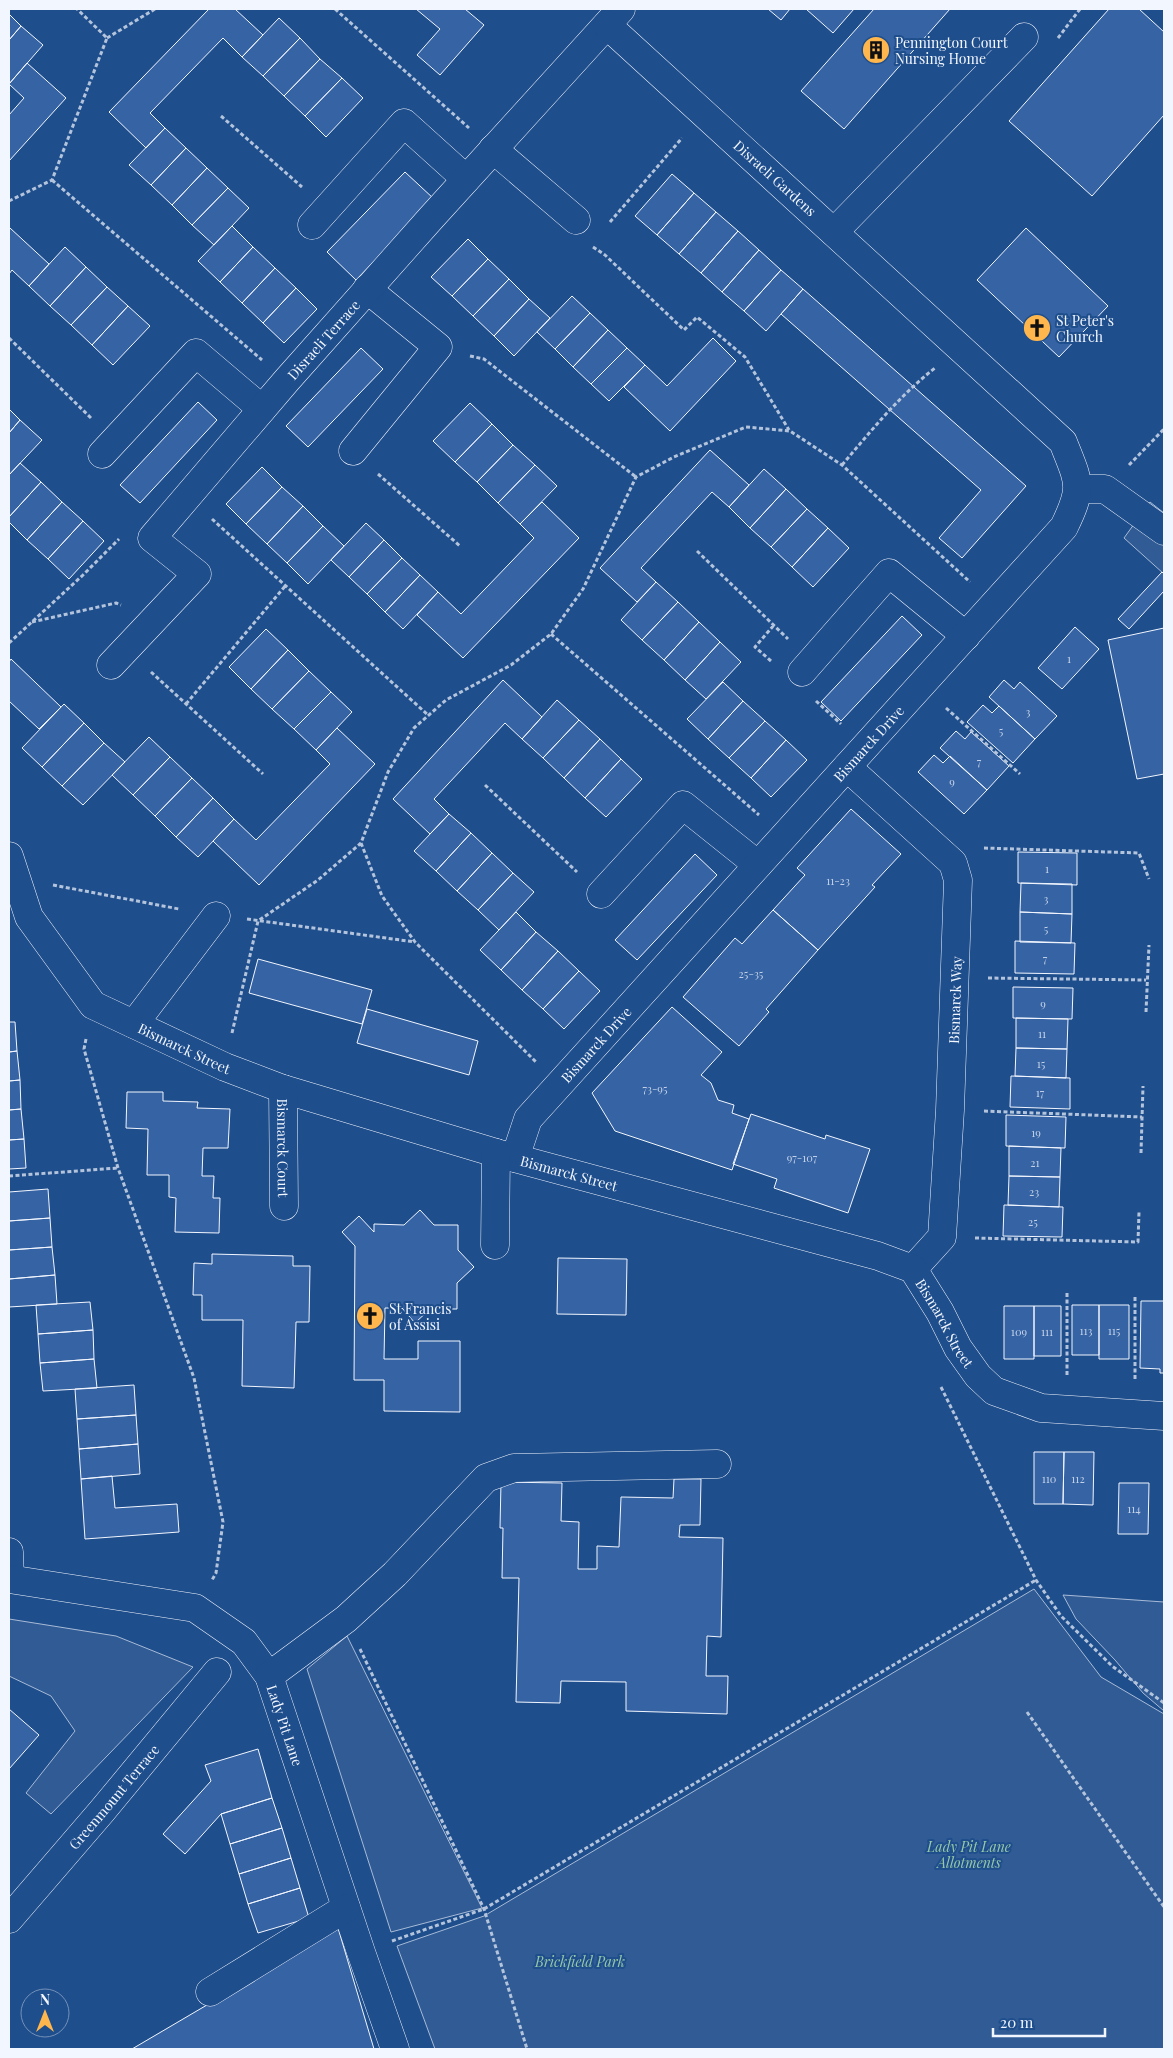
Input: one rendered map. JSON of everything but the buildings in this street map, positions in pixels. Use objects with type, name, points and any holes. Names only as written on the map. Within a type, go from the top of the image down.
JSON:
[{"type":"street","name":"Disraeli Terrace","points":[[152,538],[367,289],[614,17]]},
{"type":"street","name":"Disraeli Gardens","points":[[614,17],[704,113],[951,340]]},
{"type":"street","points":[[834,232],[1024,37]]},
{"type":"street","points":[[319,217],[404,123],[466,179]]},
{"type":"street","points":[[493,149],[576,220]]},
{"type":"street","points":[[353,451],[438,347],[367,289]]},
{"type":"street","points":[[951,340],[1063,442],[1076,475],[1078,489],[1105,489],[1164,531]]},
{"type":"street","points":[[108,447],[196,353],[262,409]]},
{"type":"street","name":"Bismarck Drive","points":[[495,1245],[506,1155],[528,1119],[1064,527],[1076,503],[1078,489]]},
{"type":"street","points":[[118,657],[197,574],[152,538]]},
{"type":"street","points":[[807,667],[889,573],[966,636]]},
{"type":"street","points":[[847,766],[953,863]]},
{"type":"street","points":[[601,894],[683,805],[758,865]]},
{"type":"street","name":"Bismarck Street","points":[[9,856],[29,917],[93,1005],[225,1067],[283,1089],[506,1155],[878,1256],[913,1270],[940,1312],[958,1348],[978,1376],[994,1392],[1041,1408],[1164,1416]]},
{"type":"street","name":"Bismarck Way","points":[[942,1237],[950,1110],[958,880],[953,863]]},
{"type":"street","points":[[134,1024],[216,916]]},
{"type":"street","name":"Bismarck Court","points":[[283,1089],[284,1206]]},
{"type":"street","points":[[913,1270],[942,1237]]},
{"type":"street","points":[[270,1676],[346,1619],[395,1574],[486,1478],[514,1468],[717,1464]]},
{"type":"street","points":[[9,1552],[10,1579]]},
{"type":"street","name":"Lady Pit Lane","points":[[10,1579],[195,1608],[244,1642],[270,1676],[346,1908],[395,2049]]},
{"type":"street","name":"Greenmount Terrace","points":[[9,1919],[102,1811],[217,1672]]},
{"type":"street","points":[[210,1992],[346,1908]]},
{"type":"path","points":[[77,9],[107,38]]},
{"type":"path","points":[[9,201],[52,180],[107,38],[155,9]]},
{"type":"path","points":[[335,9],[493,149]]},
{"type":"path","points":[[609,223],[704,113]]},
{"type":"path","points":[[221,116],[319,217]]},
{"type":"path","points":[[52,180],[287,380]]},
{"type":"path","points":[[576,220],[590,245],[605,255],[684,330],[697,317],[745,357],[790,431],[842,465],[994,604]]},
{"type":"path","points":[[9,338],[108,447]]},
{"type":"path","points":[[842,465],[951,340]]},
{"type":"path","points":[[438,347],[484,359],[636,477]]},
{"type":"path","points":[[225,1067],[258,920],[318,880],[361,843],[388,772],[414,728],[446,700],[512,665],[551,634],[583,589],[636,477],[674,457],[746,427],[790,431]]},
{"type":"path","points":[[1105,489],[1164,429]]},
{"type":"path","points":[[353,451],[460,546]]},
{"type":"path","points":[[188,496],[428,715]]},
{"type":"path","points":[[9,643],[124,534],[152,538]]},
{"type":"path","points":[[697,551],[807,667]]},
{"type":"path","points":[[186,704],[286,586]]},
{"type":"path","points":[[32,622],[116,603],[153,621]]},
{"type":"path","points":[[551,634],[784,837]]},
{"type":"path","points":[[118,657],[186,704],[263,774]]},
{"type":"path","points":[[922,685],[1020,774]]},
{"type":"path","points":[[485,785],[601,894]]},
{"type":"path","points":[[361,843],[382,896],[415,942],[559,1085]]},
{"type":"path","points":[[953,863],[974,848],[1138,853],[1149,879]]},
{"type":"path","points":[[1146,1012],[1149,945]]},
{"type":"path","points":[[955,978],[1146,980]]},
{"type":"path","points":[[93,1005],[84,1049],[118,1168],[194,1378],[223,1522],[216,1572],[195,1608]]},
{"type":"path","points":[[1141,1152],[1143,1086]]},
{"type":"path","points":[[950,1110],[1142,1117]]},
{"type":"path","points":[[9,1176],[118,1168]]},
{"type":"path","points":[[942,1237],[1138,1242],[1139,1212]]},
{"type":"path","points":[[1067,1293],[1067,1410]]},
{"type":"path","points":[[1135,1297],[1135,1414]]},
{"type":"path","points":[[937,1378],[1036,1580],[1061,1616],[1112,1666],[1164,1703]]},
{"type":"path","points":[[361,1952],[484,1909],[1036,1580]]},
{"type":"path","points":[[346,1619],[484,1909],[526,2049]]},
{"type":"path","points":[[1027,1712],[1164,1907]]},
{"type":"shaded area","points":[[1150,502],[1164,513],[1164,574],[1124,538]]},
{"type":"shaded area","name":"Lady Pit Lane Allotments","points":[[1034,1589],[1101,1677],[1164,1714],[1164,2049],[435,2049],[397,1946],[484,1916]]},
{"type":"shaded area","points":[[1063,1595],[1164,1602],[1164,1711],[1143,1693],[1076,1619]]},
{"type":"shaded area","points":[[9,1619],[116,1636],[193,1667],[51,1814],[26,1793],[75,1731],[51,1696],[9,1676]]},
{"type":"shaded area","points":[[347,1636],[482,1908],[391,1932],[307,1669]]},
{"type":"place","name":"Pennington Court Nursing Home","points":[[876,50]]},
{"type":"place","name":"St Peter's Church","points":[[1037,328]]},
{"type":"place","name":"St Francis of Assisi","points":[[370,1316]]},
{"type":"park label","name":"Brickfield Park","points":[[580,1961]]}]
